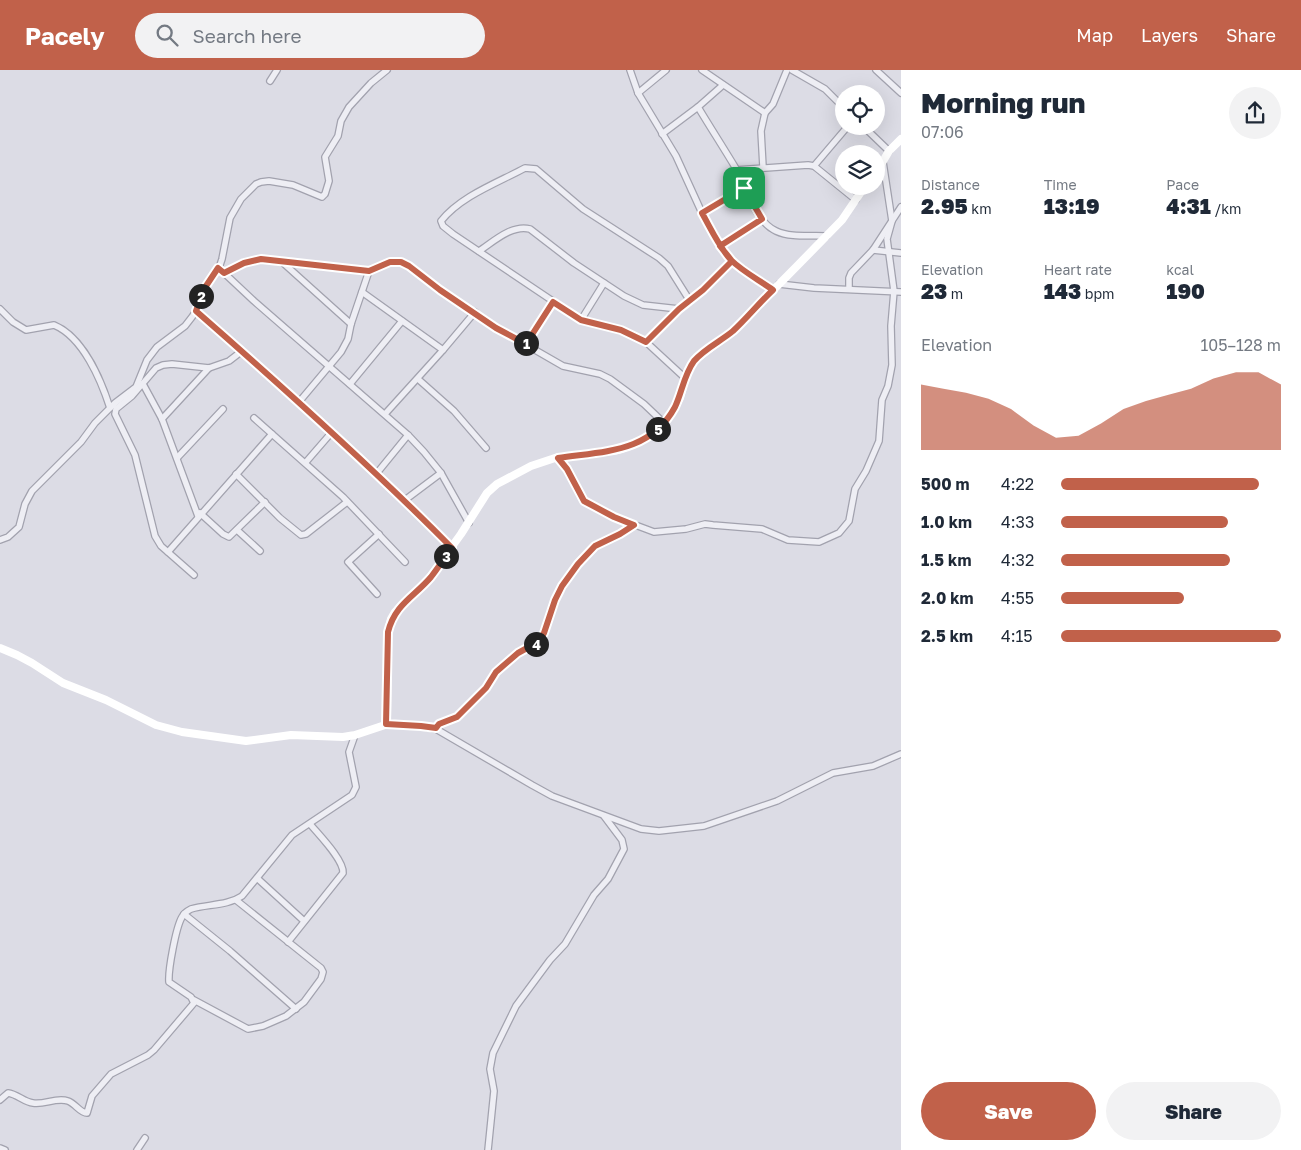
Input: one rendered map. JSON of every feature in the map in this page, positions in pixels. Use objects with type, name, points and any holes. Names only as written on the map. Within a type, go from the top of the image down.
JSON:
[{"type":"street","points":[[270,81],[277,70]]},
{"type":"street","points":[[0,540],[8,537],[19,528],[25,504],[32,491],[81,442],[110,408],[136,387],[147,360],[157,347],[185,326],[196,311],[204,289],[222,259],[230,218],[241,198],[256,184],[261,182],[280,182],[304,189],[319,196],[325,194],[329,181],[325,157],[338,136],[341,121],[356,98],[387,70]]},
{"type":"street","points":[[630,70],[638,93],[676,156],[702,213],[720,246],[732,261],[776,287],[898,292]]},
{"type":"street","points":[[638,93],[666,70]]},
{"type":"street","points":[[702,70],[765,112]]},
{"type":"street","points":[[763,167],[761,131],[765,112],[773,104],[787,70]]},
{"type":"street","points":[[792,70],[825,89],[835,99]]},
{"type":"street","points":[[876,70],[901,92]]},
{"type":"street","points":[[662,134],[723,85]]},
{"type":"street","points":[[698,107],[736,170],[762,219],[775,231],[790,235],[826,236]]},
{"type":"street","points":[[814,166],[840,135]]},
{"type":"street","points":[[872,135],[889,151]]},
{"type":"street","points":[[885,158],[901,138]]},
{"type":"street","points":[[736,170],[763,167],[814,166],[856,200]]},
{"type":"street","points":[[686,378],[646,342],[621,330],[581,320],[442,226],[440,221],[449,211],[473,196],[525,168],[536,169],[583,209],[659,258],[668,266],[690,301]]},
{"type":"street","points":[[558,458],[567,469],[584,501],[614,517],[654,532],[686,529],[706,524],[762,529],[788,540],[810,542],[819,542],[839,533],[849,521],[856,489],[879,440],[882,400],[888,386],[892,365],[891,326],[898,292],[887,238],[892,221],[885,175]]},
{"type":"street","points":[[702,213],[744,188]]},
{"type":"street","points":[[386,724],[388,632],[391,619],[410,596],[430,577],[452,548],[487,493],[497,484],[530,466],[558,458],[618,450],[630,446],[654,433],[664,423],[680,398],[688,370],[695,360],[733,331],[842,220],[859,195]]},
{"type":"street","points":[[850,289],[849,278],[851,273],[873,250],[901,207]]},
{"type":"street","points":[[720,246],[762,219]]},
{"type":"street","points":[[478,251],[510,231],[523,227],[530,229],[556,250],[604,283],[643,305],[679,309]]},
{"type":"street","points":[[873,250],[901,253]]},
{"type":"street","points":[[224,273],[244,263],[261,259],[369,271],[390,262],[401,262],[496,328],[563,366],[600,374],[610,379],[644,404],[664,423]]},
{"type":"street","points":[[282,260],[351,324]]},
{"type":"street","points":[[646,342],[732,261]]},
{"type":"street","points":[[218,268],[408,435],[441,474],[468,522]]},
{"type":"street","points":[[300,402],[330,367],[348,339],[351,324],[369,271]]},
{"type":"street","points":[[581,320],[604,283]]},
{"type":"street","points":[[362,292],[443,350]]},
{"type":"street","points":[[526,344],[553,302]]},
{"type":"street","points":[[0,309],[13,322],[26,330],[54,325],[72,335],[98,376],[110,408]]},
{"type":"street","points":[[196,311],[300,402],[377,473],[452,548]]},
{"type":"street","points":[[385,414],[418,379],[475,312]]},
{"type":"street","points":[[350,384],[402,321]]},
{"type":"street","points":[[194,575],[161,546],[155,536],[135,456],[115,414],[119,406],[132,396],[156,368],[163,364],[209,368],[229,361],[242,351]]},
{"type":"street","points":[[162,419],[209,368]]},
{"type":"street","points":[[418,379],[454,412],[486,448]]},
{"type":"street","points":[[143,384],[162,419],[199,515],[227,537],[238,530],[265,502]]},
{"type":"street","points":[[177,458],[223,409]]},
{"type":"street","points":[[254,418],[306,462],[405,562]]},
{"type":"street","points":[[306,462],[332,432]]},
{"type":"street","points":[[168,552],[272,434]]},
{"type":"street","points":[[377,473],[408,435]]},
{"type":"street","points":[[236,474],[301,535],[306,534],[347,502]]},
{"type":"street","points":[[405,500],[441,474]]},
{"type":"street","points":[[436,728],[439,724],[457,717],[486,688],[496,672],[518,653],[538,642],[544,633],[555,600],[562,586],[578,564],[595,546],[634,525]]},
{"type":"street","points":[[238,530],[260,551]]},
{"type":"street","points":[[377,594],[348,562],[379,534]]},
{"type":"street","points":[[0,648],[32,663],[63,684],[106,700],[156,724],[182,732],[246,741],[291,735],[342,737],[355,735],[386,724],[436,728],[552,796],[641,829],[659,831],[704,826],[777,800],[833,772],[873,766],[901,754]]},
{"type":"street","points":[[236,900],[321,968],[323,972],[314,990],[296,1009],[286,1016],[263,1026],[248,1029],[194,1000],[169,982],[179,926],[187,911],[197,907],[236,900],[242,896],[258,879],[287,840],[344,802],[356,790],[349,752],[355,735]]},
{"type":"street","points":[[488,1150],[494,1091],[490,1069],[493,1054],[516,1006],[550,960],[565,944],[594,896],[608,879],[624,849],[622,840],[604,816]]},
{"type":"street","points":[[288,942],[343,874],[343,869],[330,848],[310,824]]},
{"type":"street","points":[[258,879],[304,921]]},
{"type":"street","points":[[184,914],[230,951],[296,1009]]},
{"type":"street","points":[[0,1100],[8,1093],[32,1103],[66,1100],[85,1113],[87,1112],[92,1096],[111,1074],[154,1050],[190,1009],[194,1000]]},
{"type":"street","points":[[138,1150],[145,1138]]},
{"type":"street","points":[[0,1148],[6,1150]]},
{"type":"route","points":[[744,188],[702,213],[720,246],[732,261],[773,290],[733,331],[695,360],[688,370],[680,398],[671,414],[654,433],[630,446],[618,450],[558,458],[567,469],[579,495],[586,503],[634,525],[595,546],[578,564],[562,586],[555,600],[544,633],[538,642],[518,653],[496,672],[486,688],[457,717],[452,720],[446,720],[436,728],[407,724],[386,724],[388,632],[391,619],[395,612],[430,577],[452,548],[377,473],[300,402],[196,311],[204,289],[218,268],[224,273],[244,263],[261,259],[369,271],[390,262],[401,262],[496,328],[526,344],[553,302],[581,320],[621,330],[646,342],[732,261],[720,246],[762,219],[744,188]]}]
